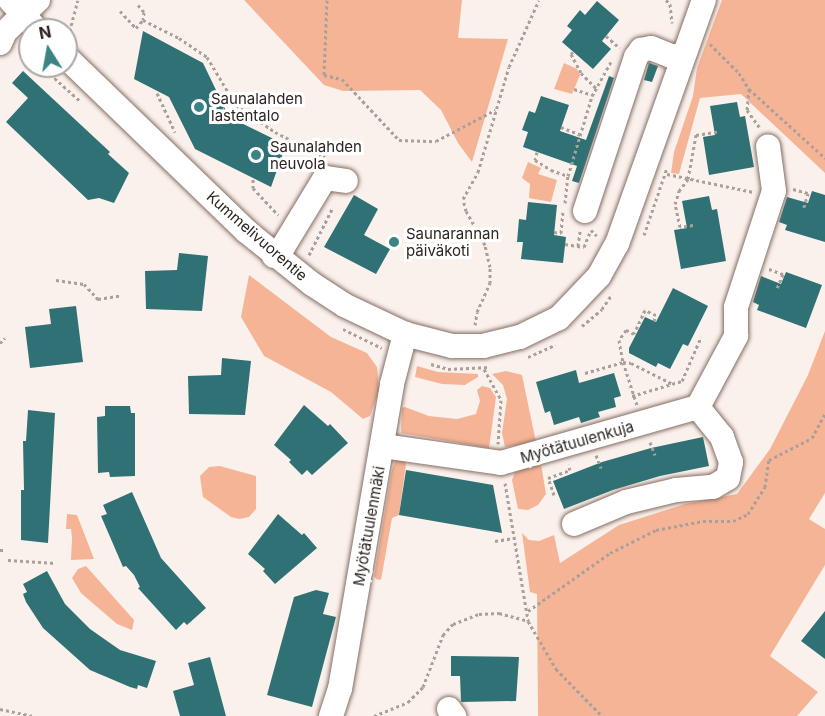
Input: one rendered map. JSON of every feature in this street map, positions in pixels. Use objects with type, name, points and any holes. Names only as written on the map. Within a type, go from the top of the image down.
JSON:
[{"type":"street","name":"Kummelivuorentie","points":[[78,62],[274,255],[344,306],[405,334],[452,346],[500,344],[542,328],[559,318],[599,276],[617,244],[704,0]]},
{"type":"street","points":[[577,213],[636,57],[641,50],[651,48],[671,56],[682,57]]},
{"type":"street","points":[[574,524],[626,502],[676,490],[712,487],[728,478],[731,462],[722,437],[698,407],[736,336],[736,307],[774,191],[768,146]]},
{"type":"street","points":[[274,255],[283,247],[325,178],[346,181]]},
{"type":"street","name":"Myötätuulenmäki","points":[[331,716],[340,689],[392,384],[405,334]]},
{"type":"street","name":"Myötätuulenkuja","points":[[382,446],[501,462],[698,407]]},
{"type":"path","points":[[72,18],[78,0]]},
{"type":"path","points":[[327,0],[324,75],[342,79],[399,141],[436,141],[495,110]]},
{"type":"path","points":[[474,331],[477,312],[490,282],[490,267],[485,244],[466,211],[463,199],[478,172],[509,67],[539,0]]},
{"type":"path","points":[[666,0],[670,4],[673,28]]},
{"type":"path","points":[[120,11],[136,28],[143,20],[144,12],[138,5]]},
{"type":"path","points":[[143,20],[179,38],[207,57],[236,105],[275,132],[304,144],[342,166],[348,174],[304,264]]},
{"type":"path","points":[[578,246],[577,213],[568,176],[592,96],[620,48],[606,36]]},
{"type":"path","points":[[705,40],[732,65],[749,89],[825,158]]},
{"type":"path","points":[[573,52],[571,54],[581,73],[596,88]]},
{"type":"path","points":[[574,89],[592,96]]},
{"type":"path","points":[[749,89],[747,110],[760,127],[765,145],[768,146]]},
{"type":"path","points":[[156,93],[178,139]]},
{"type":"path","points":[[561,128],[581,135]]},
{"type":"path","points":[[693,225],[680,227],[675,204],[679,191],[688,179],[696,135],[720,131]]},
{"type":"path","points":[[537,152],[535,160],[551,170],[568,176]]},
{"type":"path","points":[[667,174],[758,193],[774,191]]},
{"type":"path","points":[[253,179],[252,185],[256,192],[293,230]]},
{"type":"path","points":[[554,232],[561,233],[577,213]]},
{"type":"path","points":[[565,244],[584,247],[591,230],[599,238]]},
{"type":"path","points":[[56,280],[84,284],[98,299],[122,295]]},
{"type":"path","points":[[654,321],[656,315],[645,310],[634,334],[626,330],[619,340],[632,396],[655,455]]},
{"type":"path","points":[[632,396],[682,381],[701,337]]},
{"type":"path","points":[[0,343],[5,338]]},
{"type":"path","points":[[585,373],[623,362],[631,363],[673,384]]},
{"type":"path","points":[[484,369],[501,400],[496,434],[528,621],[556,669],[602,716]]},
{"type":"path","points":[[528,611],[610,553],[656,530],[703,521],[733,521],[748,514],[765,487],[769,460],[812,438],[825,414]]},
{"type":"path","points":[[495,541],[515,538]]},
{"type":"path","points":[[0,549],[5,550]]},
{"type":"path","points":[[8,560],[56,563]]},
{"type":"path","points":[[374,716],[408,702],[423,687],[443,635],[453,624],[479,614],[499,613],[528,621]]},
{"type":"path","points":[[0,709],[32,716]]},
{"type":"shaded area","points":[[244,0],[462,0],[458,38],[508,39],[472,162],[458,143],[441,110],[420,90],[343,91],[324,85]]},
{"type":"shaded area","points":[[722,0],[825,0],[825,173],[741,94],[700,98],[679,174],[671,173],[674,152],[693,96],[697,68]]},
{"type":"shaded area","points":[[564,63],[577,69],[580,75],[572,94],[554,89]]},
{"type":"shaded area","points":[[528,162],[541,168],[538,174],[557,180],[551,202],[529,198],[530,184],[522,178]]},
{"type":"shaded area","points":[[249,275],[331,337],[367,353],[377,367],[379,390],[370,416],[363,419],[331,392],[264,356],[241,317]]},
{"type":"shaded area","points":[[825,331],[825,493],[809,519],[825,529],[825,565],[770,656],[818,692],[797,716],[538,716],[537,594],[530,592],[522,533],[529,540],[539,541],[554,535],[560,563],[619,525],[685,504],[737,494],[770,449],[808,375]]},
{"type":"shaded area","points":[[417,366],[438,372],[478,374],[478,377],[465,385],[442,384],[415,377]]},
{"type":"shaded area","points":[[506,371],[522,375],[536,442],[505,447],[502,433],[507,399],[503,385],[492,374]]},
{"type":"shaded area","points":[[482,386],[490,388],[496,397],[489,448],[401,433],[402,408],[405,407],[429,416],[457,419],[476,414],[480,401],[477,390]]},
{"type":"shaded area","points":[[396,459],[405,460],[406,464],[399,515],[392,518],[381,580],[374,576],[392,470]]},
{"type":"shaded area","points":[[541,464],[546,494],[538,505],[528,510],[518,509],[512,480],[516,470]]},
{"type":"shaded area","points":[[220,466],[256,476],[256,509],[249,517],[239,519],[231,517],[203,497],[200,476],[209,467]]},
{"type":"shaded area","points":[[67,514],[77,515],[94,559],[71,560],[72,538],[71,529],[66,529]]},
{"type":"shaded area","points":[[86,566],[134,620],[132,630],[117,624],[81,593],[72,578],[78,569]]},
{"type":"building","points":[[597,1],[619,20],[602,41],[611,49],[593,69],[562,42],[572,30],[567,26],[580,10],[585,15]]},
{"type":"building","name":"Saunalahden lastentalo","points":[[143,31],[203,63],[229,117],[286,145],[271,187],[195,149],[169,97],[134,79]]},
{"type":"building","points":[[649,63],[658,66],[652,82],[644,80]]},
{"type":"building","points":[[18,76],[31,78],[110,152],[108,154],[129,173],[114,203],[99,198],[88,200],[6,122],[28,98],[12,83]]},
{"type":"building","points":[[609,76],[614,78],[579,183],[572,181],[577,166],[523,147],[528,132],[522,130],[529,111],[535,113],[541,96],[569,105],[560,131],[586,140]]},
{"type":"building","points":[[737,102],[740,117],[745,116],[754,167],[709,175],[703,137],[715,135],[710,106]]},
{"type":"building","points":[[812,191],[825,195],[825,242],[785,230],[787,225],[779,222],[787,197],[808,203]]},
{"type":"building","points":[[354,195],[378,209],[364,235],[390,249],[376,274],[324,247]]},
{"type":"building","points":[[709,196],[712,210],[717,209],[726,261],[681,269],[674,230],[687,228],[682,201]]},
{"type":"building","points":[[528,202],[557,205],[554,235],[566,237],[563,263],[521,259],[523,242],[517,242],[519,219],[526,220]]},
{"type":"building","points":[[179,253],[208,256],[202,311],[146,309],[145,271],[177,270]]},
{"type":"building","points":[[786,272],[822,285],[806,328],[757,310],[759,305],[753,302],[761,276],[781,284]]},
{"type":"building","points":[[673,288],[708,306],[688,346],[683,344],[670,369],[658,363],[656,367],[629,353],[629,348],[645,317],[656,322]]},
{"type":"building","points":[[76,306],[83,362],[30,368],[25,327],[51,324],[49,309]]},
{"type":"building","points":[[222,358],[251,361],[245,415],[189,414],[188,376],[221,375]]},
{"type":"building","points":[[576,370],[579,383],[614,373],[621,396],[614,398],[616,407],[598,412],[600,417],[581,423],[579,417],[554,425],[550,411],[545,413],[536,382]]},
{"type":"building","points":[[304,405],[328,426],[330,424],[348,443],[312,475],[307,470],[302,475],[289,462],[291,460],[274,445]]},
{"type":"building","points":[[105,406],[130,406],[131,413],[135,413],[135,476],[110,477],[109,472],[98,473],[97,417],[105,416]]},
{"type":"building","points":[[28,410],[55,413],[48,543],[21,540],[21,490],[24,490],[23,441],[26,441]]},
{"type":"building","points":[[703,437],[709,466],[660,476],[613,490],[564,509],[553,481],[602,462],[651,448]]},
{"type":"building","points":[[406,470],[493,485],[502,533],[399,515]]},
{"type":"building","points":[[132,492],[161,558],[206,608],[187,625],[184,622],[176,630],[138,588],[140,587],[134,575],[126,566],[123,567],[101,516],[107,514],[103,505]]},
{"type":"building","points":[[278,514],[302,535],[304,533],[317,548],[275,584],[263,571],[265,569],[248,554]]},
{"type":"building","points":[[47,571],[65,604],[90,629],[120,650],[156,661],[147,688],[138,685],[137,689],[130,687],[90,670],[43,628],[26,602],[23,594],[27,592],[23,584]]},
{"type":"building","points":[[316,590],[329,593],[323,614],[336,617],[312,707],[267,695],[294,597]]},
{"type":"building","points":[[825,611],[825,659],[801,641]]},
{"type":"building","points":[[451,656],[519,657],[516,701],[461,702],[460,676],[451,676]]},
{"type":"building","points":[[210,657],[226,716],[180,716],[173,691],[194,685],[188,663]]},
{"type":"place","name":"Saunalahden lastentalo","points":[[199,107]]},
{"type":"place","name":"Saunalahden neuvola","points":[[256,155]]},
{"type":"place","name":"Saunarannan päiväkoti","points":[[394,242]]}]
